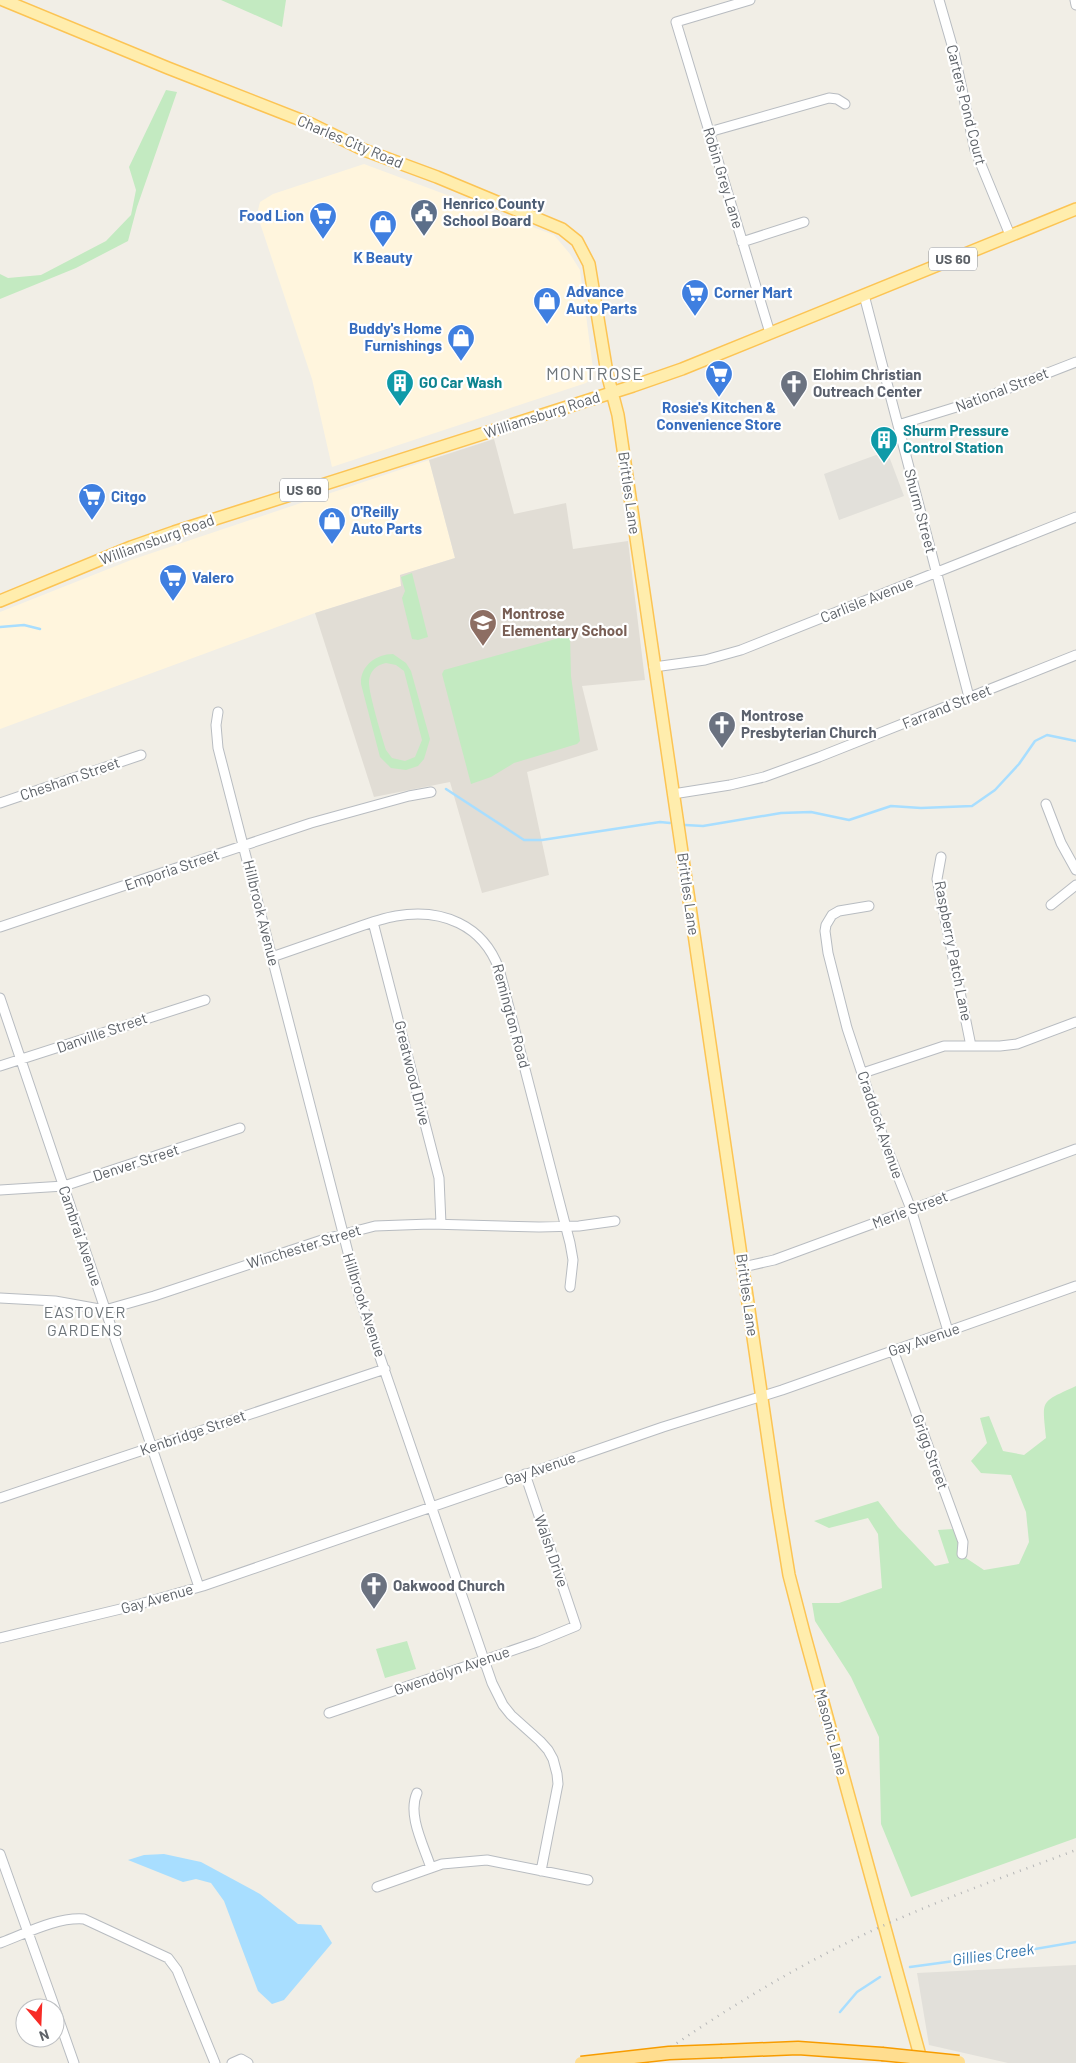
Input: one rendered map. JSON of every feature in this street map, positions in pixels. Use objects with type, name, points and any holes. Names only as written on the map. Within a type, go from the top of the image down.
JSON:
[{"type":"highway","points":[[581,2063],[669,2053],[798,2048],[882,2054],[962,2063]]},
{"type":"main road","name":"Charles City Road","points":[[3,0],[179,73],[311,124],[364,150],[437,176],[562,229],[577,242],[589,264],[607,373],[613,392]]},
{"type":"main road","name":"Williamsburg Road","points":[[0,601],[132,547],[174,532],[682,369],[1076,208]]},
{"type":"main road","name":"Brittles Lane","points":[[613,392],[618,415],[672,794],[762,1396]]},
{"type":"main road","name":"Masonic Lane","points":[[762,1396],[790,1574],[804,1633],[922,2063]]},
{"type":"street","name":"Robin Grey Lane","points":[[750,0],[676,22],[770,333]]},
{"type":"street","name":"Carters Pond Court","points":[[939,0],[954,52],[975,150],[1010,236]]},
{"type":"street","points":[[1074,0],[1076,5]]},
{"type":"street","points":[[709,132],[828,98],[837,99],[845,104]]},
{"type":"street","points":[[742,242],[804,222]]},
{"type":"street","name":"Shurm Street","points":[[864,295],[969,698]]},
{"type":"street","name":"National Street","points":[[898,426],[976,401],[1076,362]]},
{"type":"street","name":"Carlisle Avenue","points":[[654,667],[705,660],[740,650],[1076,516]]},
{"type":"street","name":"Farrand Street","points":[[672,794],[730,785],[764,777],[1076,656]]},
{"type":"street","name":"Hillbrook Avenue","points":[[218,712],[216,725],[218,748],[360,1298],[492,1683],[503,1705],[520,1724],[540,1741],[553,1759],[558,1784],[541,1871]]},
{"type":"street","name":"Chesham Street","points":[[0,803],[141,755]]},
{"type":"street","name":"Emporia Street","points":[[0,928],[244,845],[352,811],[431,792]]},
{"type":"street","points":[[1046,804],[1061,843],[1076,870]]},
{"type":"street","name":"Raspberry Patch Lane","points":[[941,857],[937,879],[971,1046]]},
{"type":"street","points":[[1051,904],[1076,885]]},
{"type":"street","name":"Craddock Avenue","points":[[869,906],[839,911],[831,917],[825,931],[828,953],[841,1009],[885,1143],[910,1210],[948,1331]]},
{"type":"street","name":"Remington Road","points":[[272,957],[398,915],[426,914],[444,918],[466,926],[486,943],[494,956],[566,1226],[573,1260],[570,1287]]},
{"type":"street","name":"Greatwood Drive","points":[[373,922],[439,1178],[441,1224]]},
{"type":"street","name":"Cambrai Avenue","points":[[0,998],[199,1587]]},
{"type":"street","name":"Danville Street","points":[[0,1066],[205,1000]]},
{"type":"street","points":[[863,1073],[944,1046],[1000,1046],[1017,1044],[1076,1022]]},
{"type":"street","name":"Denver Street","points":[[0,1190],[64,1186],[240,1128]]},
{"type":"street","name":"Merle Street","points":[[743,1267],[774,1260],[1076,1149]]},
{"type":"street","name":"Winchester Street","points":[[0,1298],[55,1301],[105,1310],[154,1296],[342,1234],[375,1226],[441,1224],[539,1228],[615,1221]]},
{"type":"street","name":"Gay Avenue","points":[[0,1638],[133,1606],[199,1587],[663,1427],[762,1396],[1076,1286]]},
{"type":"street","name":"Grigg Street","points":[[893,1350],[964,1542],[962,1554]]},
{"type":"street","name":"Kenbridge Street","points":[[0,1498],[385,1369]]},
{"type":"street","name":"Walsh Drive","points":[[525,1474],[576,1620],[575,1627]]},
{"type":"street","name":"Gwendolyn Avenue","points":[[329,1713],[575,1627]]},
{"type":"street","points":[[417,1793],[414,1801],[414,1818],[431,1868]]},
{"type":"street","points":[[0,1854],[51,1998]]},
{"type":"street","points":[[377,1887],[442,1864],[487,1860],[588,1880]]},
{"type":"street","points":[[0,1943],[64,1920],[84,1919],[168,1958],[177,1970],[215,2063]]},
{"type":"street","points":[[65,2037],[74,2063]]},
{"type":"street","points":[[232,2063],[241,2059],[248,2063]]},
{"type":"shaded area","points":[[364,164],[554,235],[570,254],[580,270],[594,376],[586,383],[332,467],[312,379],[258,217],[258,210],[260,202],[273,194]]},
{"type":"shaded area","name":"Montrose Elementary School","points":[[494,439],[514,514],[566,503],[573,549],[628,541],[645,680],[582,686],[598,750],[527,772],[549,875],[482,893],[450,782],[374,797],[315,613],[401,586],[400,575],[455,558],[429,460]]},
{"type":"shaded area","points":[[887,451],[904,496],[839,520],[824,474]]},
{"type":"shaded area","points":[[429,460],[455,558],[400,575],[401,586],[315,613],[0,729],[0,612],[131,560]]},
{"type":"shaded area","points":[[1076,1965],[1076,2063],[1008,2063],[929,2045],[917,1973]]},
{"type":"green space","points":[[221,0],[286,0],[282,27]]},
{"type":"green space","points":[[166,90],[177,92],[137,207],[128,241],[76,268],[0,299],[0,274],[8,278],[41,275],[106,241],[131,215],[136,190],[129,167]]},
{"type":"green space","points":[[412,573],[428,637],[418,640],[412,639],[402,598],[405,591],[401,577]]},
{"type":"green space","points":[[570,635],[571,676],[580,741],[577,744],[514,763],[491,777],[471,784],[442,674],[444,670]]},
{"type":"green space","points":[[393,654],[406,663],[411,671],[430,739],[424,759],[418,766],[406,770],[391,768],[380,757],[361,684],[363,672],[370,662]],"holes":[[[386,663],[396,665],[404,671],[422,740],[415,757],[405,761],[392,758],[386,750],[369,686],[372,671],[376,667]]]},
{"type":"green space","points":[[1076,1386],[1076,1838],[911,1897],[881,1824],[879,1737],[851,1677],[815,1621],[812,1603],[839,1603],[882,1588],[878,1534],[868,1518],[829,1528],[814,1521],[878,1501],[898,1527],[935,1566],[949,1563],[938,1530],[953,1529],[966,1558],[984,1570],[1019,1564],[1029,1542],[1026,1512],[1011,1475],[981,1473],[971,1461],[987,1443],[980,1418],[989,1416],[1003,1451],[1024,1455],[1046,1438],[1044,1408],[1046,1403],[1050,1399]]},
{"type":"green space","points":[[407,1641],[416,1669],[385,1678],[376,1649]]},
{"type":"water","points":[[164,1854],[201,1862],[260,1894],[298,1924],[321,1925],[332,1943],[284,2000],[272,2004],[258,1991],[224,1901],[211,1883],[196,1879],[183,1882],[128,1860],[144,1855]]},
{"type":"waterway","points":[[0,627],[24,625],[40,629]]},
{"type":"waterway","points":[[685,825],[703,826],[781,813],[811,812],[849,820],[891,806],[921,808],[972,806],[995,790],[1019,764],[1035,741],[1047,735],[1076,741]]},
{"type":"waterway","points":[[446,789],[524,840],[542,840],[660,822],[670,823]]},
{"type":"waterway","name":"Gillies Creek","points":[[910,1967],[1076,1942]]},
{"type":"waterway","name":"Gillies Creek","points":[[840,2012],[857,1992],[880,1977]]},
{"type":"railway","points":[[648,2063],[745,1999],[847,1943],[882,1926],[976,1887],[1076,1850]]},
{"type":"place","name":"Henrico County School Board","points":[[424,237]]},
{"type":"place","name":"Food Lion","points":[[323,240]]},
{"type":"place","name":"K Beauty","points":[[383,248]]},
{"type":"place","name":"Corner Mart","points":[[695,317]]},
{"type":"place","name":"Advance Auto Parts","points":[[547,325]]},
{"type":"place","name":"Buddy's Home Furnishings","points":[[461,362]]},
{"type":"place","name":"Rosie's Kitchen & Convenience Store","points":[[719,398]]},
{"type":"place","name":"GO Car Wash","points":[[400,407]]},
{"type":"place","name":"Elohim Christian Outreach Center","points":[[794,408]]},
{"type":"place","name":"Shurm Pressure Control Station","points":[[884,464]]},
{"type":"place","name":"Citgo","points":[[92,521]]},
{"type":"place","name":"O'Reilly Auto Parts","points":[[332,545]]},
{"type":"place","name":"Valero","points":[[173,602]]},
{"type":"place","name":"Montrose Elementary School","points":[[483,647]]},
{"type":"place","name":"Montrose Presbyterian Church","points":[[722,749]]},
{"type":"place","name":"Oakwood Church","points":[[374,1610]]},
{"type":"district","name":"MONTROSE","points":[[595,374]]},
{"type":"district","name":"EASTOVER GARDENS","points":[[85,1321]]}]
